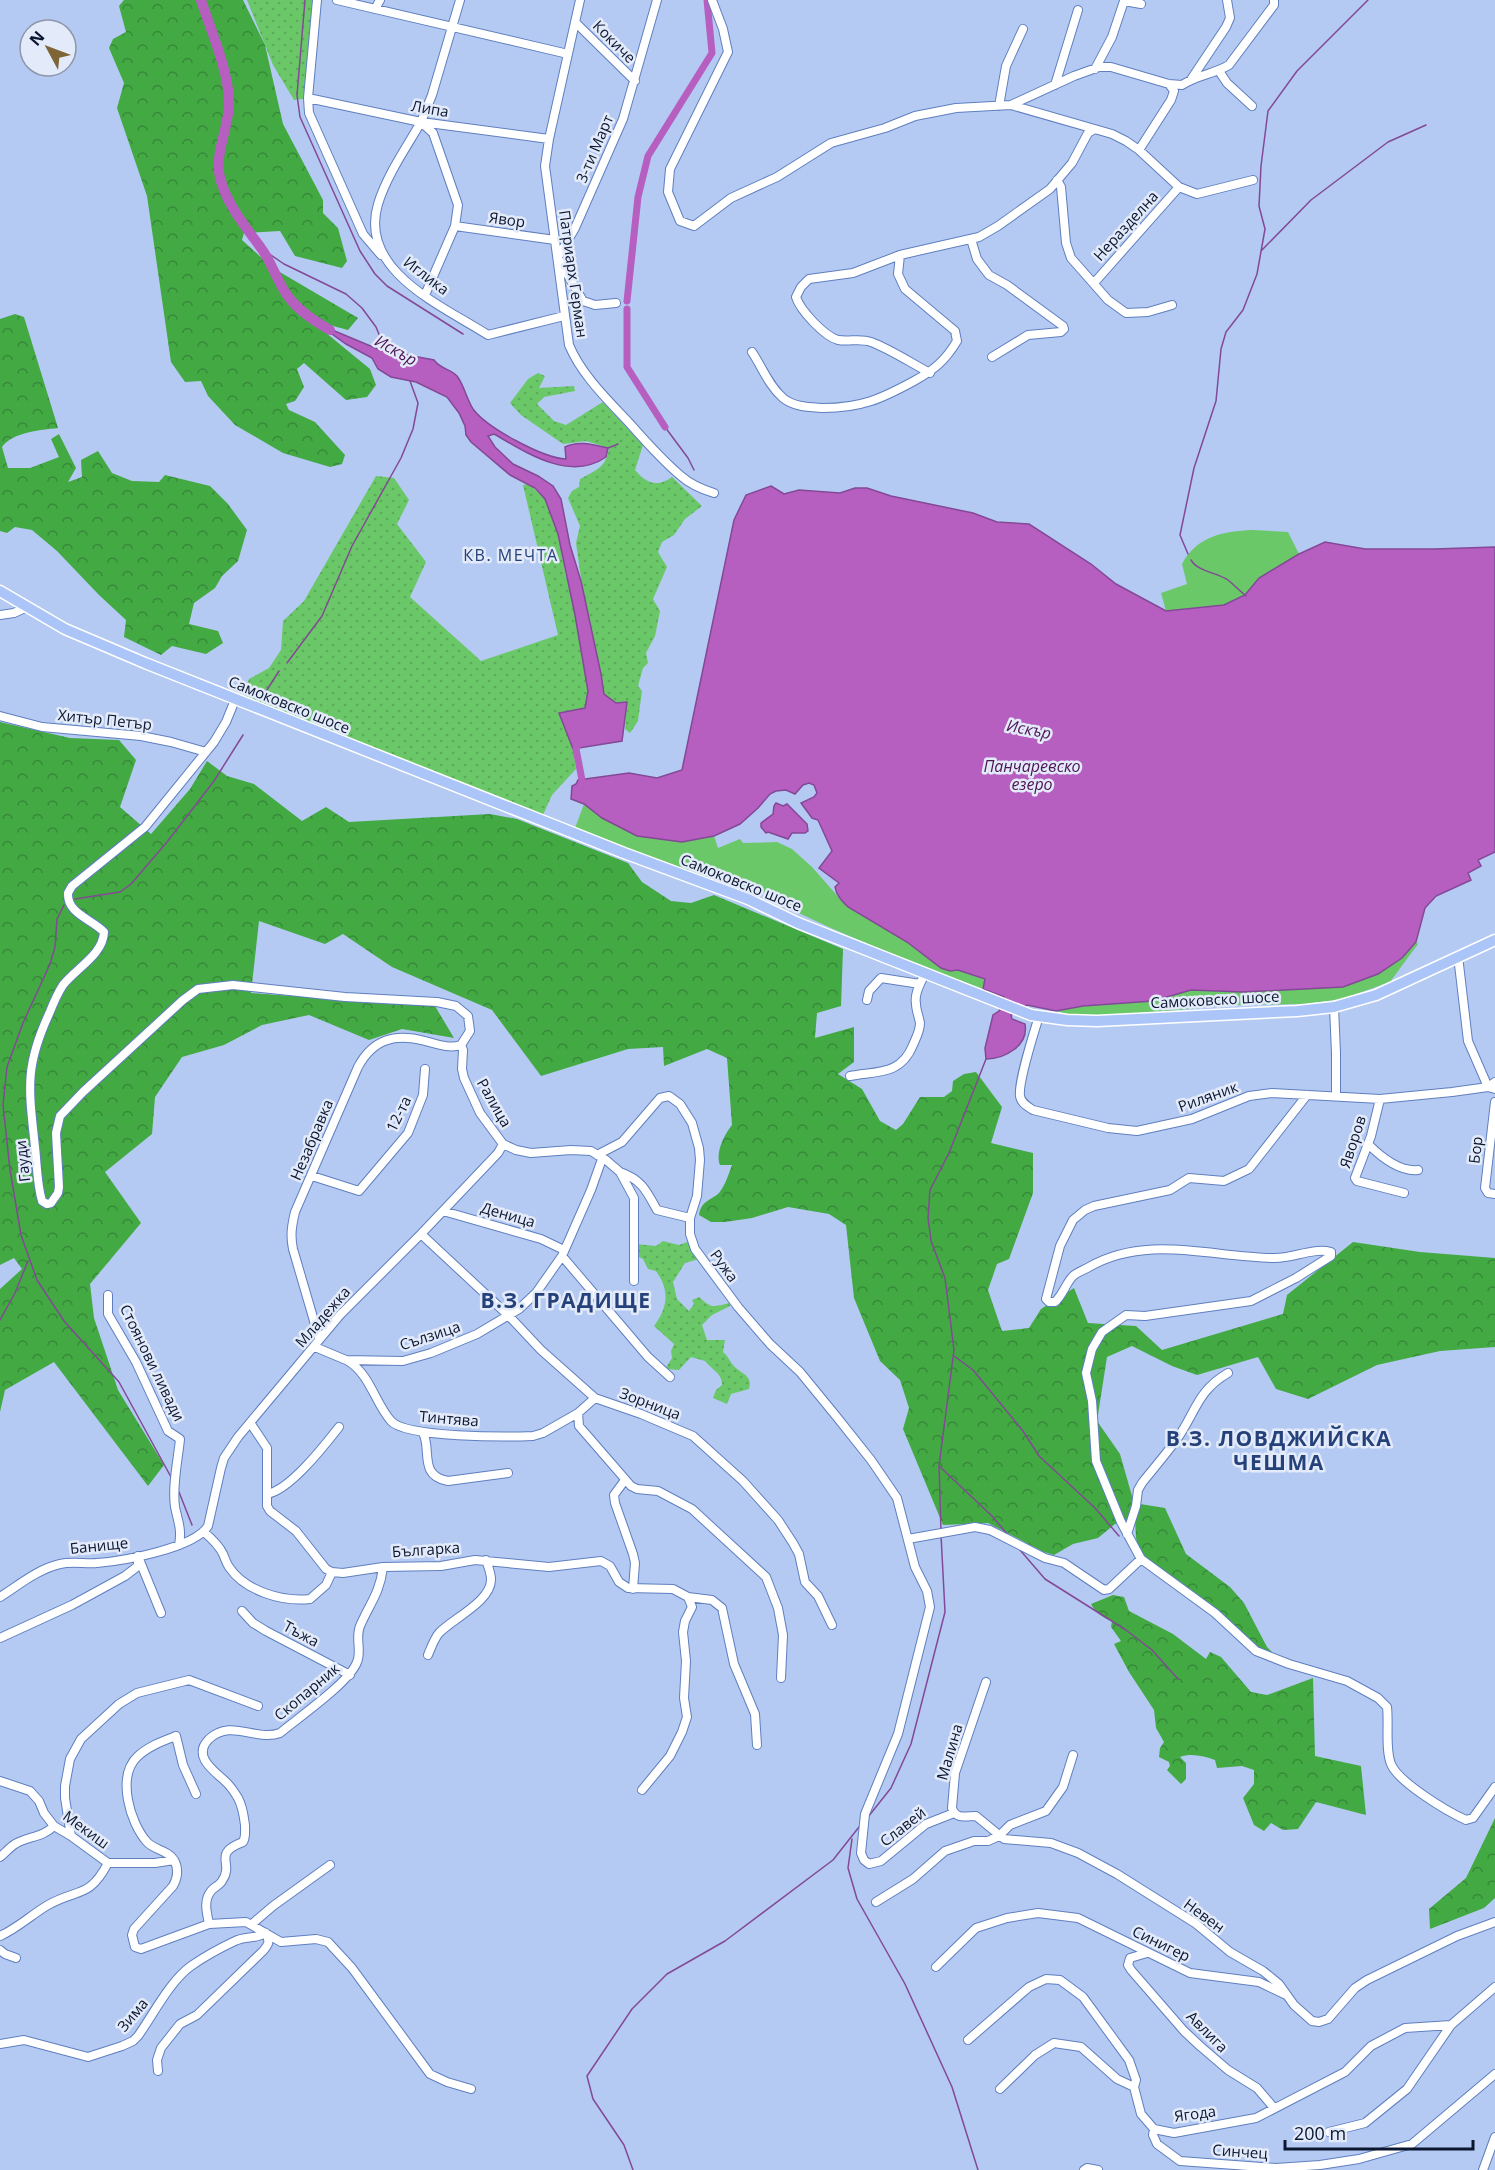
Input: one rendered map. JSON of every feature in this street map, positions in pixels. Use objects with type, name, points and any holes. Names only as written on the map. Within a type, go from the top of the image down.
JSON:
[{"type":"main road","name":"Самоковско шосе","points":[[0,591],[65,629],[235,700],[624,853],[748,899],[798,923],[999,1003],[1039,1016],[1096,1021],[1334,1007],[1376,995],[1495,940]]},
{"type":"street","points":[[317,0],[308,98],[309,113],[363,234],[387,262]]},
{"type":"street","points":[[337,0],[377,4],[451,26],[568,54]]},
{"type":"street","name":"Иглика","points":[[460,0],[432,95],[421,122],[378,204],[375,223],[378,240],[387,262],[402,280],[488,335],[564,316]]},
{"type":"street","name":"Патриарх Герман","points":[[580,0],[545,166],[569,345],[596,387],[681,476],[698,488],[714,493]]},
{"type":"street","name":"3-ти Март","points":[[558,257],[575,228],[623,119],[657,0]]},
{"type":"street","points":[[712,0],[723,29],[728,52],[670,169],[668,192],[681,221],[694,226],[731,198],[777,177],[831,143],[861,136],[915,116],[936,111],[1011,105],[1095,69],[1111,67],[1169,84],[1182,85],[1192,78],[1219,71],[1229,64],[1276,2]]},
{"type":"street","points":[[1192,78],[1227,27],[1230,18],[1227,0]]},
{"type":"street","points":[[1095,69],[1112,37],[1124,1],[1141,4]]},
{"type":"street","points":[[1055,86],[1078,10]]},
{"type":"street","name":"Кокиче","points":[[575,22],[635,81]]},
{"type":"street","points":[[999,106],[1006,66],[1023,30]]},
{"type":"street","points":[[1219,71],[1227,83],[1252,106]]},
{"type":"street","points":[[1138,150],[1171,100],[1174,91],[1169,84]]},
{"type":"street","name":"Липа","points":[[308,98],[421,122],[549,139]]},
{"type":"street","points":[[1011,105],[1112,134],[1138,150],[1179,186],[1197,194],[1253,180]]},
{"type":"street","points":[[421,122],[433,133],[456,196],[458,212],[455,226],[425,295]]},
{"type":"street","points":[[930,372],[873,342],[863,339],[837,340],[800,308],[796,297],[801,287],[809,279],[853,273],[900,255],[971,239],[998,226],[1050,189],[1072,163],[1088,133],[1093,130]]},
{"type":"street","points":[[1057,180],[1061,187],[1068,250],[1071,258],[1108,300],[1126,313],[1148,312],[1172,305]]},
{"type":"street","name":"Неразделна","points":[[1094,283],[1179,186]]},
{"type":"street","name":"Явор","points":[[455,226],[555,240]]},
{"type":"street","points":[[971,239],[977,259],[989,275],[1007,285],[1064,329],[1061,332],[1028,335],[992,357]]},
{"type":"street","points":[[752,352],[765,376],[782,397],[795,405],[811,407],[849,407],[871,403],[897,392],[930,372],[948,357],[957,341],[956,331],[905,289],[898,274],[900,255]]},
{"type":"street","points":[[558,257],[583,301],[595,305],[616,303]]},
{"type":"street","points":[[0,615],[14,613],[27,607]]},
{"type":"street","name":"Гауди","points":[[235,700],[222,731],[145,827],[72,886],[68,893],[70,906],[99,927],[104,932],[104,938],[95,953],[59,992],[42,1029],[30,1067],[30,1099],[42,1201],[47,1204],[51,1203],[58,1193],[56,1133],[60,1116],[83,1092],[183,1000],[198,989],[217,985],[233,985],[345,997],[437,1002],[456,1006],[468,1016],[470,1023],[470,1031],[461,1045]]},
{"type":"street","name":"Хитър Петър","points":[[0,716],[42,727],[141,736],[206,752]]},
{"type":"street","points":[[1458,956],[1468,1041],[1493,1086]]},
{"type":"street","points":[[850,1076],[894,1068],[902,1064],[919,1033],[920,1022],[915,1003],[920,984],[926,973]]},
{"type":"street","points":[[867,1000],[869,991],[880,978],[920,984]]},
{"type":"street","points":[[1334,1007],[1336,1096]]},
{"type":"street","name":"Риляник","points":[[1039,1016],[1024,1068],[1020,1095],[1023,1103],[1032,1110],[1108,1128],[1137,1131],[1192,1119],[1249,1096],[1272,1093],[1380,1099],[1493,1086]]},
{"type":"street","name":"Незабравка","points":[[317,1342],[291,1238],[295,1212],[358,1067],[372,1048],[387,1040],[405,1036],[446,1046],[461,1045]]},
{"type":"street","name":"Ралица","points":[[461,1045],[464,1050],[462,1069],[464,1078],[486,1122],[503,1144],[523,1152],[586,1150],[599,1157]]},
{"type":"street","name":"12-та","points":[[312,1176],[359,1191],[408,1132],[423,1095],[425,1070]]},
{"type":"street","points":[[1307,1095],[1249,1169],[1224,1180],[1190,1178],[1170,1190],[1094,1206],[1078,1214],[1060,1246],[1046,1299],[1049,1302],[1055,1302],[1073,1276],[1102,1260],[1140,1249],[1200,1250],[1276,1258],[1331,1252],[1330,1256],[1296,1278],[1251,1301],[1146,1316],[1126,1315],[1099,1336],[1088,1360],[1086,1373],[1092,1401],[1096,1461],[1127,1534],[1141,1559],[1215,1613],[1256,1651],[1289,1664],[1347,1681],[1384,1703],[1387,1707],[1390,1763],[1427,1798],[1466,1820],[1473,1818],[1495,1787]]},
{"type":"street","name":"Ружа","points":[[599,1157],[622,1142],[660,1098],[669,1096],[680,1104],[692,1123],[699,1148],[697,1196],[690,1218],[691,1240],[703,1262],[770,1344],[800,1372],[871,1460],[897,1498],[915,1567],[927,1591],[930,1607],[898,1734],[865,1814],[861,1853],[869,1864]]},
{"type":"street","name":"Яворов","points":[[1380,1099],[1368,1144],[1355,1178],[1357,1181],[1404,1193]]},
{"type":"street","name":"Бор","points":[[1495,1102],[1485,1188],[1488,1193],[1495,1194]]},
{"type":"street","name":"Младежка","points":[[204,1532],[208,1526],[224,1458],[238,1437],[317,1342],[498,1153],[503,1144]]},
{"type":"street","points":[[1368,1144],[1392,1163],[1402,1168],[1418,1170]]},
{"type":"street","points":[[599,1157],[620,1172],[637,1179],[657,1210],[690,1218]]},
{"type":"street","name":"Сълзица","points":[[317,1342],[345,1360],[403,1361],[431,1353],[477,1334],[508,1315],[537,1293],[563,1253],[591,1191],[599,1157]]},
{"type":"street","points":[[620,1172],[634,1198],[634,1281]]},
{"type":"street","name":"Деница","points":[[443,1211],[542,1239],[563,1253],[648,1357],[670,1377]]},
{"type":"street","name":"Зорница","points":[[421,1234],[508,1315],[541,1350],[596,1398],[693,1436],[743,1481],[778,1520],[793,1543],[799,1554],[805,1582],[818,1596],[832,1625]]},
{"type":"street","name":"Стоянови ливади","points":[[108,1296],[108,1314],[136,1362],[168,1431],[180,1438],[175,1490],[175,1507],[180,1524],[179,1545]]},
{"type":"street","name":"Тинтява","points":[[345,1360],[360,1371],[392,1422],[401,1428],[423,1433],[533,1436],[543,1433],[578,1413],[596,1398]]},
{"type":"street","points":[[1127,1534],[1136,1506],[1138,1490],[1142,1483],[1177,1439],[1198,1401],[1210,1385],[1228,1373]]},
{"type":"street","points":[[578,1413],[579,1426],[625,1480],[637,1489],[658,1491],[692,1509],[766,1577],[778,1608],[783,1635],[781,1678]]},
{"type":"street","points":[[204,1532],[222,1551],[229,1567],[246,1584],[266,1593],[286,1599],[310,1599],[326,1585],[332,1572],[326,1569],[296,1531],[270,1511],[267,1506],[267,1448],[251,1424]]},
{"type":"street","points":[[267,1494],[276,1492],[315,1457],[339,1427]]},
{"type":"street","points":[[423,1433],[426,1442],[426,1461],[434,1475],[442,1480],[508,1473]]},
{"type":"street","points":[[625,1480],[614,1494],[635,1563],[633,1589],[673,1589],[688,1597],[712,1600],[722,1608],[734,1664],[755,1714],[757,1745]]},
{"type":"street","points":[[908,1539],[975,1527],[990,1530],[1045,1558],[1064,1563],[1104,1590],[1110,1589],[1141,1559]]},
{"type":"street","name":"Банище","points":[[0,1597],[40,1572],[62,1563],[98,1563],[138,1556],[191,1541],[204,1532]]},
{"type":"street","points":[[138,1556],[161,1613]]},
{"type":"street","points":[[0,1638],[72,1605],[125,1576],[138,1566],[138,1556]]},
{"type":"street","points":[[428,1655],[437,1635],[471,1609],[484,1595],[492,1581],[486,1560]]},
{"type":"street","name":"Българка","points":[[332,1572],[343,1573],[383,1567],[441,1566],[486,1560],[549,1567],[601,1562],[610,1566],[621,1584],[633,1589]]},
{"type":"street","name":"Скопарник","points":[[209,1924],[206,1911],[207,1900],[212,1889],[224,1879],[226,1852],[232,1846],[243,1842],[246,1836],[239,1801],[228,1784],[208,1767],[203,1754],[205,1745],[216,1734],[226,1730],[271,1735],[280,1733],[350,1675],[359,1655],[359,1629],[376,1598],[383,1567]]},
{"type":"street","points":[[642,1790],[670,1756],[687,1717],[684,1698],[686,1660],[683,1632],[685,1621],[692,1607],[688,1597]]},
{"type":"street","name":"Тъжа","points":[[242,1611],[266,1631],[350,1675]]},
{"type":"street","points":[[71,1836],[65,1798],[70,1760],[81,1739],[119,1704],[137,1693],[189,1680],[258,1706]]},
{"type":"street","name":"Малина","points":[[954,1813],[952,1808],[955,1773],[986,1682]]},
{"type":"street","points":[[196,1794],[183,1765],[176,1736],[154,1746],[136,1758],[129,1773],[127,1793],[133,1819],[145,1839],[152,1846],[169,1854],[177,1869],[173,1886],[141,1920],[132,1935],[135,1947],[141,1949],[209,1924],[246,1922],[281,1942],[316,1939],[328,1942],[352,1968],[430,2074],[471,2089]]},
{"type":"street","points":[[954,1813],[965,1817],[976,1816],[999,1836],[1010,1825],[1046,1810],[1063,1787],[1073,1755]]},
{"type":"street","name":"Мекиш","points":[[0,1781],[30,1791],[54,1826],[108,1863],[155,1863],[174,1860]]},
{"type":"street","name":"Славей","points":[[869,1864],[881,1861],[926,1824],[954,1813]]},
{"type":"street","points":[[0,1857],[14,1845],[48,1832],[54,1826]]},
{"type":"street","name":"Невен","points":[[876,1902],[913,1879],[945,1851],[974,1841],[988,1841],[999,1836],[1004,1839],[1051,1843],[1078,1853],[1117,1874],[1195,1923],[1230,1952],[1280,1984],[1298,2010],[1312,2021],[1324,2022],[1355,1988],[1366,1980],[1457,1936],[1495,1922]]},
{"type":"street","points":[[0,1936],[28,1920],[49,1904],[93,1886],[100,1879],[108,1863]]},
{"type":"street","points":[[252,1924],[330,1865]]},
{"type":"street","name":"Синигер","points":[[936,1967],[976,1928],[1007,1918],[1038,1913],[1078,1918],[1190,1973],[1259,1982],[1286,1995]]},
{"type":"street","points":[[158,2071],[157,2060],[161,2048],[180,2024],[197,2015],[263,1951],[269,1940],[266,1933]]},
{"type":"street","name":"Зима","points":[[0,2044],[24,2040],[88,2057],[122,2046],[138,2036],[170,1990],[190,1967],[236,1940],[266,1933]]},
{"type":"street","points":[[0,1950],[16,1958]]},
{"type":"street","name":"Авлига","points":[[1147,1953],[1130,1958],[1128,1965],[1184,2031],[1219,2064],[1257,2088],[1274,2108]]},
{"type":"street","name":"Ягода","points":[[968,2040],[1029,1987],[1046,1978],[1060,1980],[1083,1997],[1122,2050],[1136,2080],[1134,2087],[1141,2114],[1154,2129],[1174,2133],[1256,2118],[1345,2072],[1371,2046],[1405,2028],[1451,2025]]},
{"type":"street","points":[[1329,2132],[1365,2123],[1407,2089],[1451,2025],[1495,1988]]},
{"type":"street","points":[[1000,2089],[1035,2055],[1054,2043],[1081,2048],[1117,2079],[1134,2087]]},
{"type":"street","name":"Синчец","points":[[1154,2129],[1153,2136],[1157,2144],[1180,2162],[1276,2168],[1359,2159],[1412,2144],[1495,2074]]},
{"type":"street","points":[[1483,2170],[1495,2137]]},
{"type":"street","points":[[1084,2170],[1087,2168],[1098,2170]]},
{"type":"green space","points":[[124,0],[243,0],[265,45],[283,124],[323,200],[323,213],[338,228],[347,261],[342,268],[295,256],[280,231],[244,233],[242,240],[273,268],[358,318],[348,330],[322,323],[320,328],[370,369],[376,385],[367,397],[346,400],[304,363],[297,369],[304,387],[295,401],[286,404],[289,410],[315,422],[345,455],[342,464],[330,467],[283,453],[235,425],[208,396],[201,381],[185,382],[171,362],[147,196],[117,108],[124,83],[109,48],[113,39],[126,32],[119,6]]},
{"type":"green space","points":[[247,0],[317,0],[308,98],[294,100],[273,65]]},
{"type":"green space","points":[[15,314],[24,317],[58,428],[27,433],[7,442],[2,447],[8,468],[30,468],[59,457],[51,439],[59,434],[76,468],[68,482],[82,477],[81,460],[98,451],[112,473],[132,481],[159,482],[165,475],[210,486],[228,504],[247,530],[238,561],[222,576],[215,588],[194,603],[189,624],[218,631],[223,643],[206,654],[172,646],[161,655],[124,637],[126,620],[57,551],[32,530],[15,527],[7,533],[0,531],[0,319]]},
{"type":"green space","points":[[538,373],[545,376],[539,388],[574,386],[575,391],[544,397],[537,404],[554,421],[566,425],[603,402],[643,445],[635,470],[648,481],[657,483],[672,477],[702,506],[685,519],[674,535],[662,542],[658,552],[667,567],[653,599],[660,611],[655,636],[646,653],[648,663],[643,668],[638,686],[642,691],[638,721],[630,733],[625,729],[627,702],[616,703],[604,694],[583,592],[576,543],[580,526],[568,498],[572,491],[579,487],[580,479],[603,464],[609,448],[586,441],[563,444],[521,415],[510,403],[528,379]]},
{"type":"green space","points":[[376,476],[394,478],[409,500],[397,524],[426,562],[410,597],[481,661],[558,635],[523,485],[529,484],[545,499],[558,534],[588,691],[585,708],[559,713],[573,749],[576,769],[552,795],[542,817],[242,697],[249,679],[269,668],[281,650],[283,621],[304,601]]},
{"type":"green space","points":[[1252,530],[1288,532],[1299,554],[1259,578],[1245,595],[1224,605],[1166,611],[1161,593],[1187,584],[1182,564],[1195,547],[1221,534]]},
{"type":"green space","points":[[0,722],[70,738],[119,740],[136,760],[120,807],[151,834],[190,789],[207,761],[227,776],[254,784],[302,821],[326,807],[349,822],[490,814],[517,819],[628,863],[642,882],[671,901],[691,903],[714,895],[843,949],[841,1006],[817,1013],[815,1038],[854,1027],[854,1062],[838,1074],[862,1089],[880,1121],[896,1130],[903,1124],[920,1097],[944,1097],[952,1091],[953,1081],[964,1074],[976,1072],[1002,1107],[991,1143],[1033,1153],[1033,1193],[1009,1259],[997,1264],[988,1290],[1002,1331],[1029,1328],[1041,1309],[1074,1288],[1088,1323],[1136,1326],[1162,1350],[1283,1314],[1287,1295],[1353,1242],[1420,1252],[1495,1258],[1495,1347],[1440,1351],[1377,1365],[1308,1399],[1276,1389],[1258,1357],[1197,1375],[1172,1366],[1132,1346],[1107,1357],[1097,1421],[1120,1454],[1134,1503],[1165,1508],[1186,1554],[1230,1587],[1244,1603],[1267,1647],[1279,1659],[1258,1649],[1142,1558],[1136,1538],[1135,1517],[1115,1524],[1098,1538],[1073,1544],[1054,1555],[988,1523],[943,1525],[903,1429],[909,1408],[900,1380],[880,1361],[854,1298],[846,1225],[829,1214],[788,1207],[752,1218],[725,1222],[711,1222],[699,1215],[704,1204],[721,1190],[732,1165],[720,1165],[719,1160],[721,1144],[732,1125],[727,1058],[707,1049],[664,1066],[663,1047],[628,1049],[541,1076],[492,1010],[392,967],[343,934],[325,944],[259,921],[251,993],[435,1006],[454,1038],[402,1029],[369,1040],[309,1015],[262,1025],[224,1045],[182,1057],[155,1097],[152,1134],[105,1172],[141,1223],[90,1284],[94,1318],[118,1390],[164,1465],[148,1486],[54,1362],[5,1390],[0,1412],[0,1289],[22,1269],[14,1258],[0,1265]]},
{"type":"green space","points":[[584,804],[602,818],[682,842],[714,836],[718,848],[740,839],[743,843],[777,842],[792,849],[812,867],[842,901],[907,942],[941,968],[950,971],[958,970],[985,980],[983,989],[920,966],[833,929],[788,908],[790,899],[739,885],[724,886],[575,828]]},
{"type":"green space","points":[[1416,942],[1418,944],[1390,982],[1342,999],[1306,1004],[1232,1005],[1100,1017],[1056,1011],[1083,1006],[1153,1001],[1191,990],[1243,992],[1343,986],[1402,958]]},
{"type":"green space","points":[[663,1241],[679,1245],[690,1241],[699,1259],[685,1263],[673,1282],[677,1299],[689,1311],[694,1304],[692,1300],[699,1297],[713,1306],[729,1303],[730,1306],[712,1315],[702,1325],[707,1340],[725,1340],[723,1352],[749,1380],[749,1389],[731,1394],[727,1404],[713,1398],[716,1390],[722,1385],[722,1381],[705,1361],[691,1357],[679,1370],[665,1369],[672,1358],[671,1351],[674,1344],[654,1326],[666,1299],[664,1285],[656,1271],[648,1269],[643,1259],[635,1255],[636,1244],[656,1246]]},
{"type":"green space","points":[[1113,1595],[1124,1597],[1129,1611],[1173,1634],[1206,1659],[1210,1652],[1221,1657],[1251,1692],[1267,1695],[1313,1678],[1315,1756],[1361,1766],[1366,1815],[1316,1802],[1298,1829],[1283,1830],[1271,1823],[1264,1831],[1254,1825],[1243,1798],[1254,1784],[1254,1770],[1242,1766],[1217,1768],[1215,1760],[1189,1755],[1180,1757],[1186,1763],[1186,1779],[1181,1784],[1167,1770],[1170,1766],[1169,1762],[1159,1757],[1160,1748],[1164,1742],[1156,1728],[1154,1710],[1114,1644],[1121,1641],[1111,1627],[1112,1621],[1095,1610],[1091,1604]]},
{"type":"green space","points":[[1495,1818],[1495,1898],[1484,1908],[1430,1929],[1429,1909],[1466,1878]]},
{"type":"water","points":[[318,324],[380,350],[434,360],[457,376],[473,409],[480,417],[530,448],[566,459],[565,447],[570,445],[587,444],[608,448],[606,457],[592,464],[578,467],[563,466],[534,456],[494,434],[488,436],[495,447],[513,464],[553,486],[561,499],[570,545],[581,581],[604,694],[616,703],[627,702],[622,741],[573,749],[559,713],[585,708],[588,691],[558,534],[545,499],[535,488],[510,475],[471,442],[466,435],[459,413],[447,397],[416,382],[391,377],[378,369],[372,358],[346,344]]},
{"type":"water","name":"Панчаревско езеро","points":[[771,486],[784,494],[799,490],[840,493],[855,488],[867,488],[891,496],[973,513],[997,522],[1029,524],[1091,564],[1116,584],[1166,611],[1224,605],[1245,595],[1259,578],[1299,554],[1325,542],[1365,549],[1495,547],[1495,852],[1478,860],[1481,866],[1468,873],[1471,880],[1436,896],[1425,908],[1416,942],[1402,958],[1378,974],[1343,987],[1243,992],[1191,990],[1153,1001],[1083,1006],[1056,1011],[1027,1005],[1011,1015],[1012,1019],[1025,1024],[1023,1039],[1019,1045],[1000,1057],[986,1059],[985,1048],[993,1015],[999,1011],[1004,997],[983,989],[985,979],[958,970],[950,971],[941,968],[907,942],[848,907],[836,890],[835,887],[839,883],[819,868],[832,851],[818,820],[812,818],[801,803],[814,797],[817,793],[814,785],[809,783],[803,785],[795,794],[786,790],[776,791],[770,794],[740,824],[714,836],[682,842],[637,836],[602,818],[584,804],[571,799],[572,786],[578,780],[629,773],[657,778],[682,770],[734,520],[746,495]]},
{"type":"water","points":[[776,803],[783,806],[787,804],[807,824],[808,831],[792,833],[788,839],[766,833],[761,823],[773,814]]},
{"type":"waterway","name":"Искър","points":[[201,0],[222,63],[228,89],[229,110],[219,159],[223,188],[232,206],[265,253],[289,298],[305,314],[330,330]]},
{"type":"waterway","points":[[305,0],[297,95],[300,117],[360,251],[375,274],[387,286],[463,334]]},
{"type":"waterway","points":[[627,301],[638,197],[648,156],[712,53],[707,0]]},
{"type":"waterway","points":[[1188,554],[1180,535],[1194,468],[1216,401],[1221,349],[1226,332],[1243,310],[1257,274],[1265,229],[1259,206],[1268,111],[1297,71],[1368,0]]},
{"type":"waterway","points":[[1261,251],[1311,200],[1388,142],[1426,125]]},
{"type":"waterway","points":[[262,249],[284,264],[346,294],[362,308],[376,327],[386,351]]},
{"type":"waterway","points":[[627,309],[627,367],[665,427]]},
{"type":"waterway","points":[[287,663],[322,616],[352,546],[401,458],[413,429],[418,403],[410,381]]},
{"type":"waterway","points":[[665,427],[694,470]]},
{"type":"waterway","points":[[608,448],[618,444]]},
{"type":"waterway","points":[[1191,560],[1198,567],[1228,580],[1246,596]]},
{"type":"waterway","points":[[265,693],[279,671]]},
{"type":"waterway","points":[[75,899],[120,892],[131,884],[214,781],[243,735]]},
{"type":"waterway","points":[[579,742],[576,749],[582,780]]},
{"type":"waterway","points":[[64,905],[57,919],[55,947],[50,964],[23,1023],[7,1067],[3,1105],[10,1170],[21,1235],[37,1280],[64,1321],[119,1382],[171,1477]]},
{"type":"waterway","points":[[941,1531],[939,1466],[954,1350],[945,1278],[931,1241],[928,1218],[930,1190],[949,1153],[986,1059]]},
{"type":"waterway","points":[[0,1320],[15,1293],[28,1261]]},
{"type":"waterway","points":[[954,1356],[973,1370],[1023,1431],[1039,1456],[1095,1508],[1119,1536]]},
{"type":"waterway","points":[[939,1466],[992,1516],[1008,1535]]},
{"type":"waterway","points":[[179,1492],[192,1525]]},
{"type":"waterway","points":[[868,1817],[891,1788],[911,1744],[945,1612],[941,1535]]},
{"type":"waterway","points":[[1020,1550],[1045,1579],[1126,1630],[1152,1650],[1178,1679]]},
{"type":"waterway","points":[[633,2170],[624,2145],[593,2099],[587,2076],[632,2009],[667,1974],[725,1941],[833,1860],[859,1827]]},
{"type":"waterway","points":[[852,1839],[848,1868],[857,1899],[905,1984],[952,2087],[978,2170]]},
{"type":"district","name":"КВ. МЕЧТА","points":[[511,555]]},
{"type":"district","name":"В.З. ГРАДИЩЕ","points":[[566,1301]]},
{"type":"district","name":"В.З. ЛОВДЖИЙСКА ЧЕШМА","points":[[1279,1451]]}]
